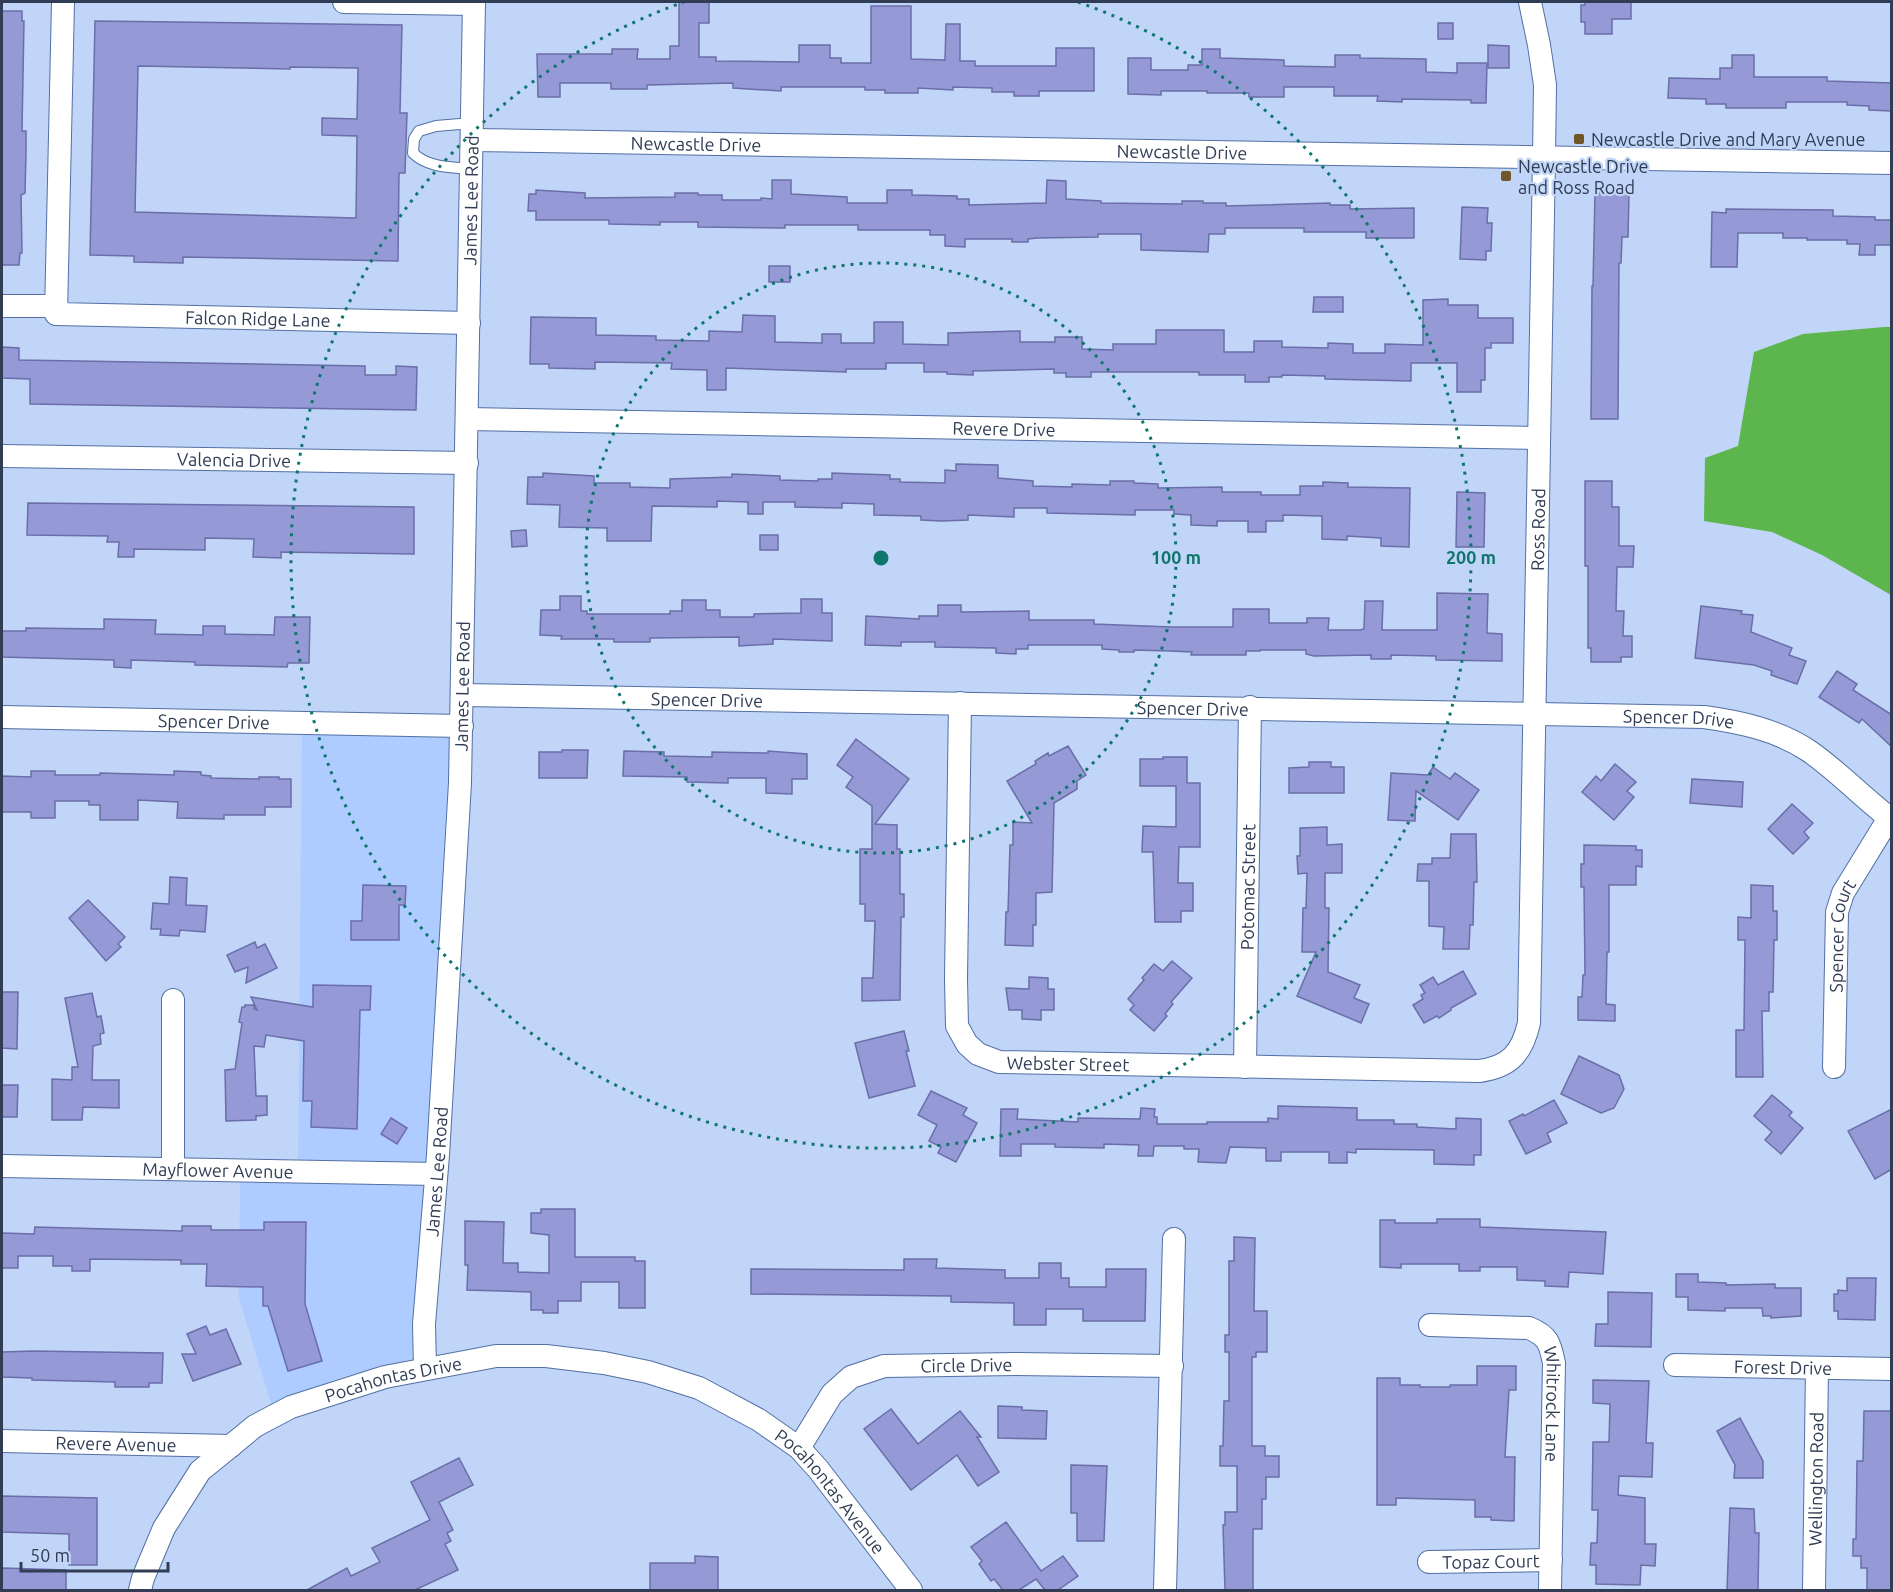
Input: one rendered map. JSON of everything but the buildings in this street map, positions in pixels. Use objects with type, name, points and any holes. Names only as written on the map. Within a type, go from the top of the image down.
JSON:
[{"type":"street","points":[[57,306],[63,2]]},
{"type":"street","points":[[344,2],[474,3]]},
{"type":"street","name":"Ross Road","points":[[1513,1057],[1526,1036],[1529,1023],[1544,157],[1545,85],[1530,2]]},
{"type":"street","name":"James Lee Road","points":[[425,1369],[423,1324],[436,1174],[462,726],[474,3]]},
{"type":"street","name":"Newcastle Drive","points":[[472,132],[1892,163]]},
{"type":"street","name":"Falcon Ridge Lane","points":[[2,306],[57,306],[56,314],[469,322]]},
{"type":"street","name":"Revere Drive","points":[[468,419],[1538,438]]},
{"type":"street","name":"Valencia Drive","points":[[2,456],[467,463]]},
{"type":"street","name":"Spencer Drive","points":[[463,695],[1250,707],[1704,717],[1740,722],[1782,736],[1809,751],[1890,819]]},
{"type":"street","name":"Webster Street","points":[[960,704],[957,1026],[968,1044],[978,1054],[999,1062],[1479,1071],[1493,1069],[1513,1057]]},
{"type":"street","name":"Potomac Street","points":[[1245,1067],[1250,707]]},
{"type":"street","name":"Spencer Drive","points":[[2,717],[462,726]]},
{"type":"street","name":"Spencer Court","points":[[1834,1067],[1837,912],[1843,893],[1890,819]]},
{"type":"street","points":[[172,1000],[172,1169]]},
{"type":"street","name":"Mayflower Avenue","points":[[2,1166],[436,1174]]},
{"type":"street","points":[[1164,1590],[1174,1239]]},
{"type":"street","name":"Whitrock Lane","points":[[1430,1325],[1529,1328],[1542,1334],[1551,1346],[1554,1363],[1550,1590]]},
{"type":"street","name":"Pocahontas Drive","points":[[140,1590],[164,1528],[200,1472],[255,1426],[291,1407],[385,1377],[496,1356],[546,1356],[604,1363],[648,1372],[699,1388],[735,1407]]},
{"type":"street","name":"Circle Drive","points":[[800,1448],[832,1394],[851,1377],[884,1366],[1014,1364],[1172,1366]]},
{"type":"street","name":"Forest Drive","points":[[1675,1365],[1892,1369]]},
{"type":"street","name":"Wellington Road","points":[[1814,1590],[1817,1368]]},
{"type":"street","name":"Pocahontas Avenue","points":[[735,1407],[759,1419],[800,1448],[818,1468],[911,1590]]},
{"type":"street","name":"Revere Avenue","points":[[2,1441],[231,1446]]},
{"type":"street","name":"Topaz Court","points":[[1429,1562],[1551,1560]]},
{"type":"lane","points":[[472,132],[436,126],[419,131],[414,139],[413,153],[421,161],[435,165],[472,169]]},
{"type":"shaded area","points":[[1892,327],[1891,595],[1822,555],[1772,532],[1704,521],[1705,458],[1738,446],[1754,352],[1803,334]]},
{"type":"shaded area","points":[[302,734],[452,737],[427,1162],[298,1160]]},
{"type":"shaded area","points":[[240,1182],[425,1185],[414,1359],[339,1378],[271,1404],[239,1298]]},
{"type":"place","name":"Newcastle Drive and Mary Avenue","points":[[1579,139]]},
{"type":"place","name":"Newcastle Drive and Ross Road","points":[[1506,176]]}]
